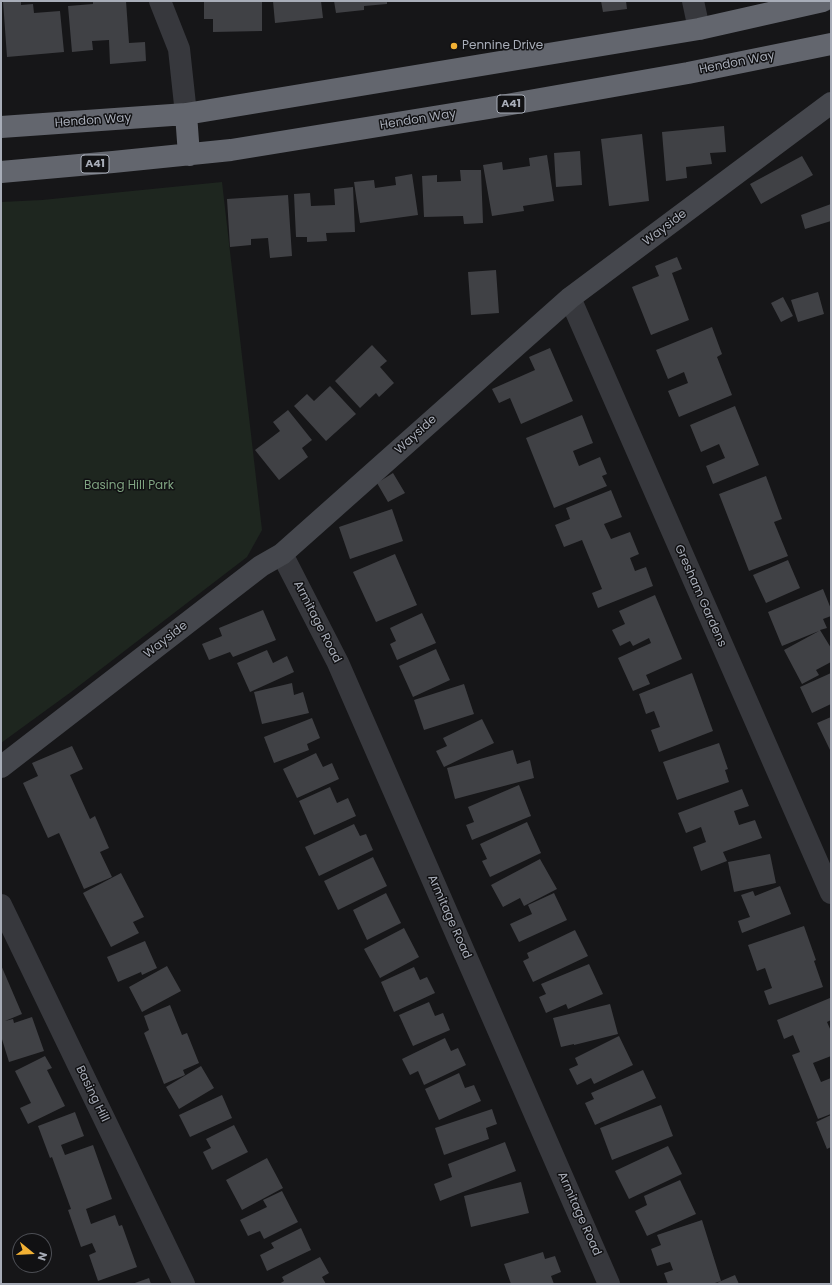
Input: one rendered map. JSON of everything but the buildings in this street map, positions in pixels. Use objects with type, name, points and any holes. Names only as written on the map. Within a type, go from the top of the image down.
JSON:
[{"type":"highway","name":"Hendon Way","points":[[1,127],[186,114],[699,29],[823,1]]},
{"type":"highway","name":"Hendon Way","points":[[1,172],[231,150],[489,108],[688,73],[831,44]]},
{"type":"highway","points":[[186,114],[189,155]]},
{"type":"street","points":[[160,1],[178,49],[186,114]]},
{"type":"street","points":[[693,1],[699,29]]},
{"type":"street","name":"Wayside","points":[[1,767],[261,566],[282,554],[570,298],[831,103]]},
{"type":"street","name":"Gresham Gardens","points":[[570,298],[831,893]]},
{"type":"street","name":"Armitage Road","points":[[282,554],[338,663],[609,1284]]},
{"type":"street","name":"Basing Hill","points":[[1,905],[184,1284]]},
{"type":"green space","name":"Basing Hill Park","points":[[222,182],[262,530],[247,557],[71,692],[1,743],[1,202],[42,200]]},
{"type":"place","name":"Pennine Drive","points":[[454,46]]}]
